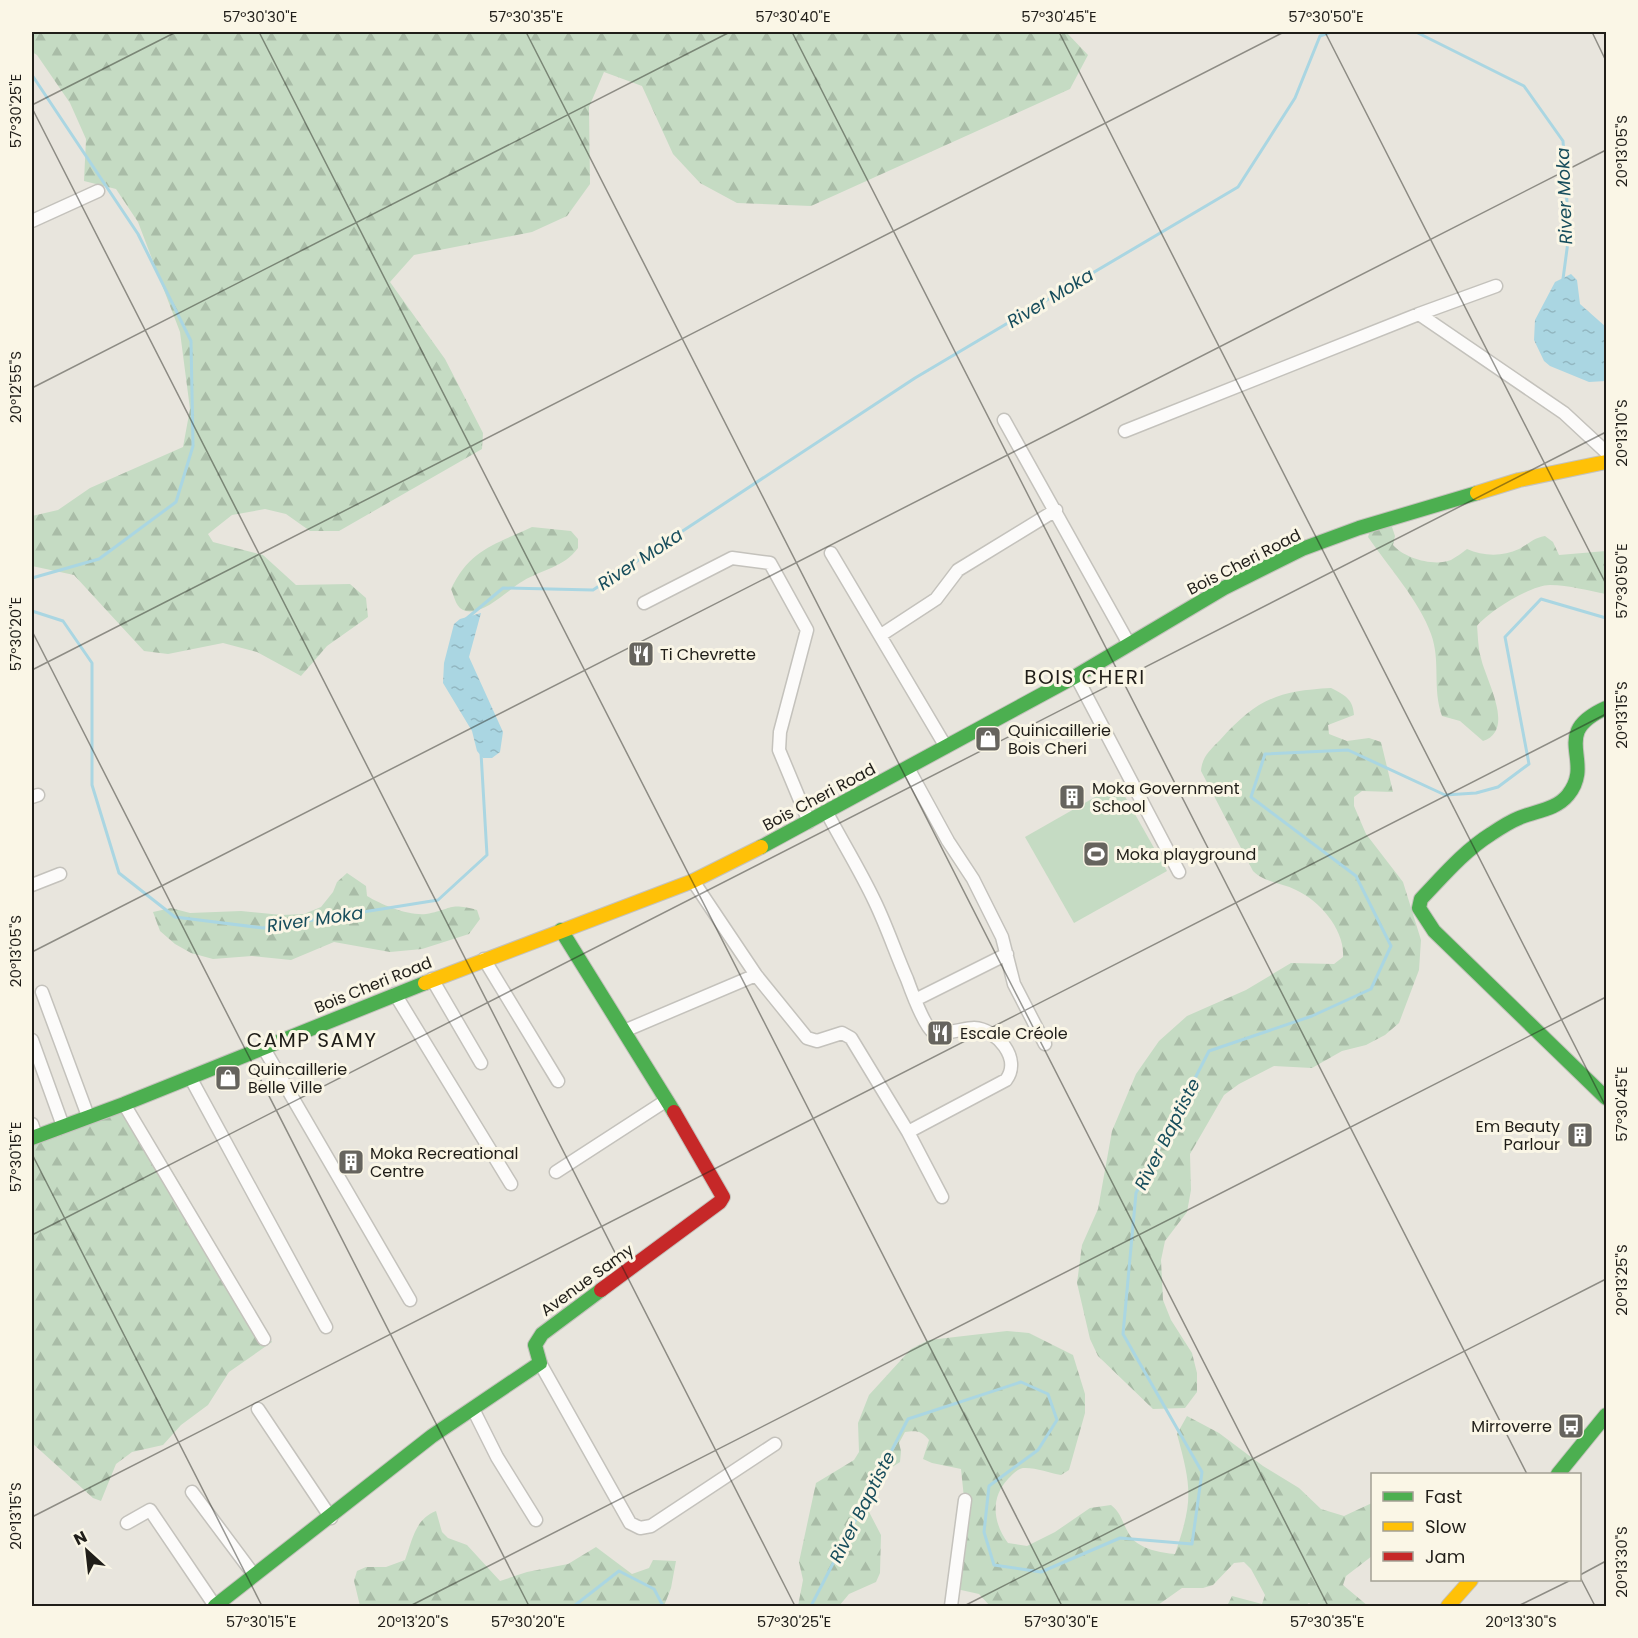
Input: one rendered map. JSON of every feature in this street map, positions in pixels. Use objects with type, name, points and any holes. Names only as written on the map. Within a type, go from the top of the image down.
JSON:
[{"type":"main road","name":"Bois Cheri Road","points":[[33,1133],[63,1126],[124,1104],[432,979],[693,881],[827,813],[1076,676],[1224,588],[1302,549],[1359,528],[1519,480],[1606,462]]},
{"type":"main road","points":[[1605,1093],[1434,931],[1419,908],[1421,899],[1466,853],[1516,819],[1556,806],[1569,794],[1578,777],[1575,744],[1578,727],[1587,715],[1606,708]]},
{"type":"main road","name":"Avenue Samy","points":[[540,1363],[535,1345],[542,1334],[711,1209],[723,1197],[667,1100],[561,930]]},
{"type":"main road","points":[[215,1606],[331,1518],[432,1436],[540,1363]]},
{"type":"main road","points":[[1559,1473],[1606,1415]]},
{"type":"main road","points":[[1448,1606],[1470,1581]]},
{"type":"street","points":[[32,221],[98,191]]},
{"type":"street","points":[[1125,431],[1419,314],[1496,286]]},
{"type":"street","points":[[1419,314],[1564,413],[1606,452]]},
{"type":"street","points":[[1004,420],[1129,644]]},
{"type":"street","points":[[881,635],[936,599],[958,570],[1056,510]]},
{"type":"street","points":[[831,553],[946,747]]},
{"type":"street","points":[[644,603],[732,558],[770,563],[807,630],[780,732],[778,750],[809,822]]},
{"type":"street","points":[[1076,676],[1179,872]]},
{"type":"street","points":[[908,768],[948,841],[973,879],[1002,937],[1014,984],[1045,1044]]},
{"type":"street","points":[[827,813],[876,903],[915,1000],[934,1033],[975,1028],[987,1031],[1005,1047],[1012,1062],[1012,1072],[1006,1080],[988,1092],[908,1132]]},
{"type":"street","points":[[32,885],[60,874]]},
{"type":"street","points":[[693,881],[756,975],[807,1038],[817,1041],[842,1033],[851,1038],[908,1132],[942,1197]]},
{"type":"street","points":[[915,1000],[1007,954]]},
{"type":"street","points":[[484,959],[558,1081]]},
{"type":"street","points":[[624,1031],[756,975]]},
{"type":"street","points":[[432,979],[481,1063]]},
{"type":"street","points":[[42,992],[88,1116]]},
{"type":"street","points":[[395,994],[512,1184]]},
{"type":"street","points":[[32,1040],[63,1126]]},
{"type":"street","points":[[263,1047],[410,1300]]},
{"type":"street","points":[[190,1077],[326,1327]]},
{"type":"street","points":[[556,1172],[667,1100]]},
{"type":"street","points":[[124,1104],[264,1339]]},
{"type":"street","points":[[540,1363],[630,1523],[640,1528],[651,1526],[775,1444]]},
{"type":"street","points":[[258,1409],[331,1518]]},
{"type":"street","points":[[473,1409],[497,1457],[536,1520]]},
{"type":"street","points":[[192,1492],[254,1575]]},
{"type":"street","points":[[951,1606],[965,1500]]},
{"type":"street","points":[[127,1523],[150,1510],[215,1606]]},
{"type":"green space","points":[[32,32],[1066,32],[1088,55],[1070,89],[811,206],[737,203],[700,183],[673,154],[642,86],[604,72],[589,107],[590,184],[567,216],[532,232],[414,255],[390,282],[445,359],[483,433],[482,449],[339,531],[310,531],[286,514],[265,509],[232,515],[208,534],[213,542],[263,555],[296,585],[350,584],[366,598],[368,617],[327,646],[301,676],[257,652],[223,643],[168,654],[144,651],[74,575],[32,566],[32,516],[58,510],[90,488],[183,447],[190,409],[180,332],[138,222],[116,189],[84,181],[86,139],[70,103],[37,55],[32,52]]},
{"type":"green space","points":[[532,527],[571,531],[578,539],[578,548],[566,560],[523,581],[481,609],[466,611],[460,608],[451,589],[466,565],[484,550]]},
{"type":"green space","points":[[1392,527],[1395,536],[1393,545],[1398,550],[1428,562],[1451,560],[1467,549],[1486,554],[1506,553],[1545,536],[1553,542],[1559,555],[1606,551],[1606,594],[1564,586],[1542,586],[1511,600],[1491,613],[1477,626],[1480,654],[1493,691],[1498,716],[1497,727],[1493,735],[1483,741],[1460,721],[1442,716],[1437,695],[1436,654],[1431,634],[1412,597],[1368,537],[1371,528]]},
{"type":"green space","points":[[1331,688],[1347,698],[1352,705],[1354,715],[1328,725],[1329,734],[1347,741],[1369,738],[1381,742],[1393,792],[1362,791],[1354,797],[1354,806],[1366,834],[1403,882],[1421,940],[1419,970],[1399,1023],[1385,1035],[1366,1045],[1342,1051],[1312,1068],[1274,1066],[1239,1084],[1224,1095],[1190,1154],[1191,1190],[1187,1212],[1165,1241],[1161,1260],[1163,1300],[1171,1320],[1192,1353],[1197,1373],[1197,1392],[1185,1408],[1153,1409],[1098,1356],[1090,1339],[1077,1283],[1082,1245],[1098,1209],[1112,1131],[1136,1074],[1159,1041],[1187,1016],[1246,990],[1291,963],[1334,964],[1343,957],[1343,947],[1335,927],[1314,901],[1290,887],[1263,878],[1253,871],[1201,771],[1203,762],[1210,751],[1233,726],[1256,707],[1281,695]]},
{"type":"green space","name":"Moka playground","points":[[1118,784],[1167,871],[1074,923],[1025,837]]},
{"type":"green space","points":[[347,873],[366,886],[367,896],[396,909],[426,914],[460,907],[477,910],[480,919],[469,934],[422,949],[390,952],[334,942],[291,960],[252,956],[213,959],[191,953],[175,944],[160,931],[153,912],[171,908],[190,913],[241,911],[282,915],[304,914],[321,907],[333,892],[337,882]]},
{"type":"green space","points":[[130,1102],[185,1192],[222,1262],[272,1342],[229,1372],[208,1405],[181,1425],[163,1445],[132,1452],[116,1464],[101,1501],[93,1498],[32,1443],[32,1142]]},
{"type":"green space","points":[[1007,1331],[1029,1333],[1073,1355],[1085,1394],[1085,1413],[1069,1470],[1061,1475],[1023,1468],[1015,1472],[1002,1486],[996,1502],[996,1511],[999,1527],[1008,1543],[1027,1546],[1055,1532],[1090,1508],[1111,1505],[1118,1512],[1128,1533],[1140,1545],[1151,1550],[1175,1554],[1185,1521],[1188,1495],[1186,1468],[1177,1434],[1187,1416],[1219,1433],[1263,1466],[1299,1488],[1321,1509],[1344,1516],[1371,1503],[1371,1557],[1346,1576],[1343,1585],[1368,1606],[1313,1606],[1309,1603],[1304,1606],[1227,1606],[1232,1596],[1262,1604],[1265,1595],[1251,1569],[1244,1562],[1234,1563],[1213,1585],[1203,1588],[1182,1588],[1158,1605],[990,1606],[979,1594],[952,1588],[964,1498],[961,1469],[923,1459],[929,1440],[921,1433],[913,1431],[905,1432],[899,1443],[900,1462],[869,1482],[868,1510],[881,1535],[880,1573],[876,1582],[849,1594],[839,1606],[798,1606],[803,1580],[799,1562],[816,1483],[854,1460],[859,1452],[858,1423],[869,1395],[911,1349],[929,1340]]},
{"type":"green space","points":[[436,1511],[442,1532],[448,1538],[467,1545],[500,1581],[527,1572],[568,1564],[596,1547],[632,1574],[649,1568],[653,1560],[676,1561],[671,1588],[664,1606],[360,1606],[354,1581],[357,1571],[366,1567],[386,1567],[405,1560],[419,1525],[423,1519]]},
{"type":"water","points":[[1571,274],[1577,280],[1580,304],[1606,327],[1606,381],[1589,382],[1550,366],[1544,361],[1534,340],[1535,320],[1555,282]]},
{"type":"water","points":[[481,613],[469,657],[503,732],[500,752],[492,758],[483,758],[477,751],[472,731],[443,683],[444,663],[454,624],[460,619]]},
{"type":"waterway","name":"River Moka","points":[[466,619],[503,588],[593,590],[915,378],[1238,187],[1295,98],[1320,36],[1331,32]]},
{"type":"waterway","name":"River Moka","points":[[1416,32],[1524,86],[1563,141],[1569,234],[1563,279]]},
{"type":"waterway","points":[[32,75],[138,234],[191,341],[193,446],[176,502],[99,559],[32,578]]},
{"type":"waterway","name":"River Baptiste","points":[[811,1606],[908,1419],[1021,1382],[1048,1394],[1057,1420],[1038,1450],[989,1486],[984,1532],[994,1565],[1041,1572],[1120,1538],[1192,1544],[1202,1472],[1123,1334],[1136,1193],[1209,1051],[1312,1016],[1371,989],[1391,946],[1356,876],[1251,797],[1265,754],[1348,750],[1445,795],[1476,793],[1498,787],[1529,764],[1505,637],[1541,599],[1606,618]]},
{"type":"waterway","name":"River Moka","points":[[32,611],[63,621],[92,663],[92,785],[119,873],[175,917],[263,928],[438,900],[487,855],[481,753]]},
{"type":"waterway","name":"River Baptiste","points":[[574,1606],[619,1571],[654,1589],[663,1606]]},
{"type":"traffic: fast","points":[[761,847],[1076,676],[1224,588],[1302,549],[1359,528],[1477,493]]},
{"type":"traffic: fast","points":[[1606,708],[1589,718],[1580,728],[1576,738],[1578,770],[1568,795],[1558,804],[1515,820],[1481,841],[1454,864],[1421,899],[1419,908],[1434,931],[1606,1098]]},
{"type":"traffic: fast","points":[[561,930],[674,1112]]},
{"type":"traffic: fast","points":[[32,1138],[124,1104],[425,983]]},
{"type":"traffic: fast","points":[[215,1606],[432,1436],[540,1363],[535,1345],[542,1334],[601,1290]]},
{"type":"traffic: fast","points":[[1559,1473],[1606,1415]]},
{"type":"traffic: slow","points":[[1477,493],[1519,480],[1606,462]]},
{"type":"traffic: slow","points":[[425,983],[693,881],[761,847]]},
{"type":"traffic: slow","points":[[1448,1606],[1470,1581]]},
{"type":"traffic: jam","points":[[601,1290],[720,1202],[723,1197],[674,1112]]},
{"type":"place","name":"Ti Chevrette","points":[[641,654]]},
{"type":"place","name":"Quinicaillerie Bois Cheri","points":[[988,739]]},
{"type":"place","name":"Moka Government School","points":[[1072,797]]},
{"type":"place","name":"Moka playground","points":[[1096,854]]},
{"type":"place","name":"Escale Créole","points":[[940,1033]]},
{"type":"place","name":"Quincaillerie Belle Ville","points":[[228,1078]]},
{"type":"place","name":"Em Beauty Parlour","points":[[1580,1135]]},
{"type":"place","name":"Moka Recreational Centre","points":[[351,1162]]},
{"type":"place","name":"Mirroverre","points":[[1571,1426]]},
{"type":"district","name":"BOIS CHERI","points":[[1085,677]]},
{"type":"district","name":"CAMP SAMY","points":[[312,1040]]}]
